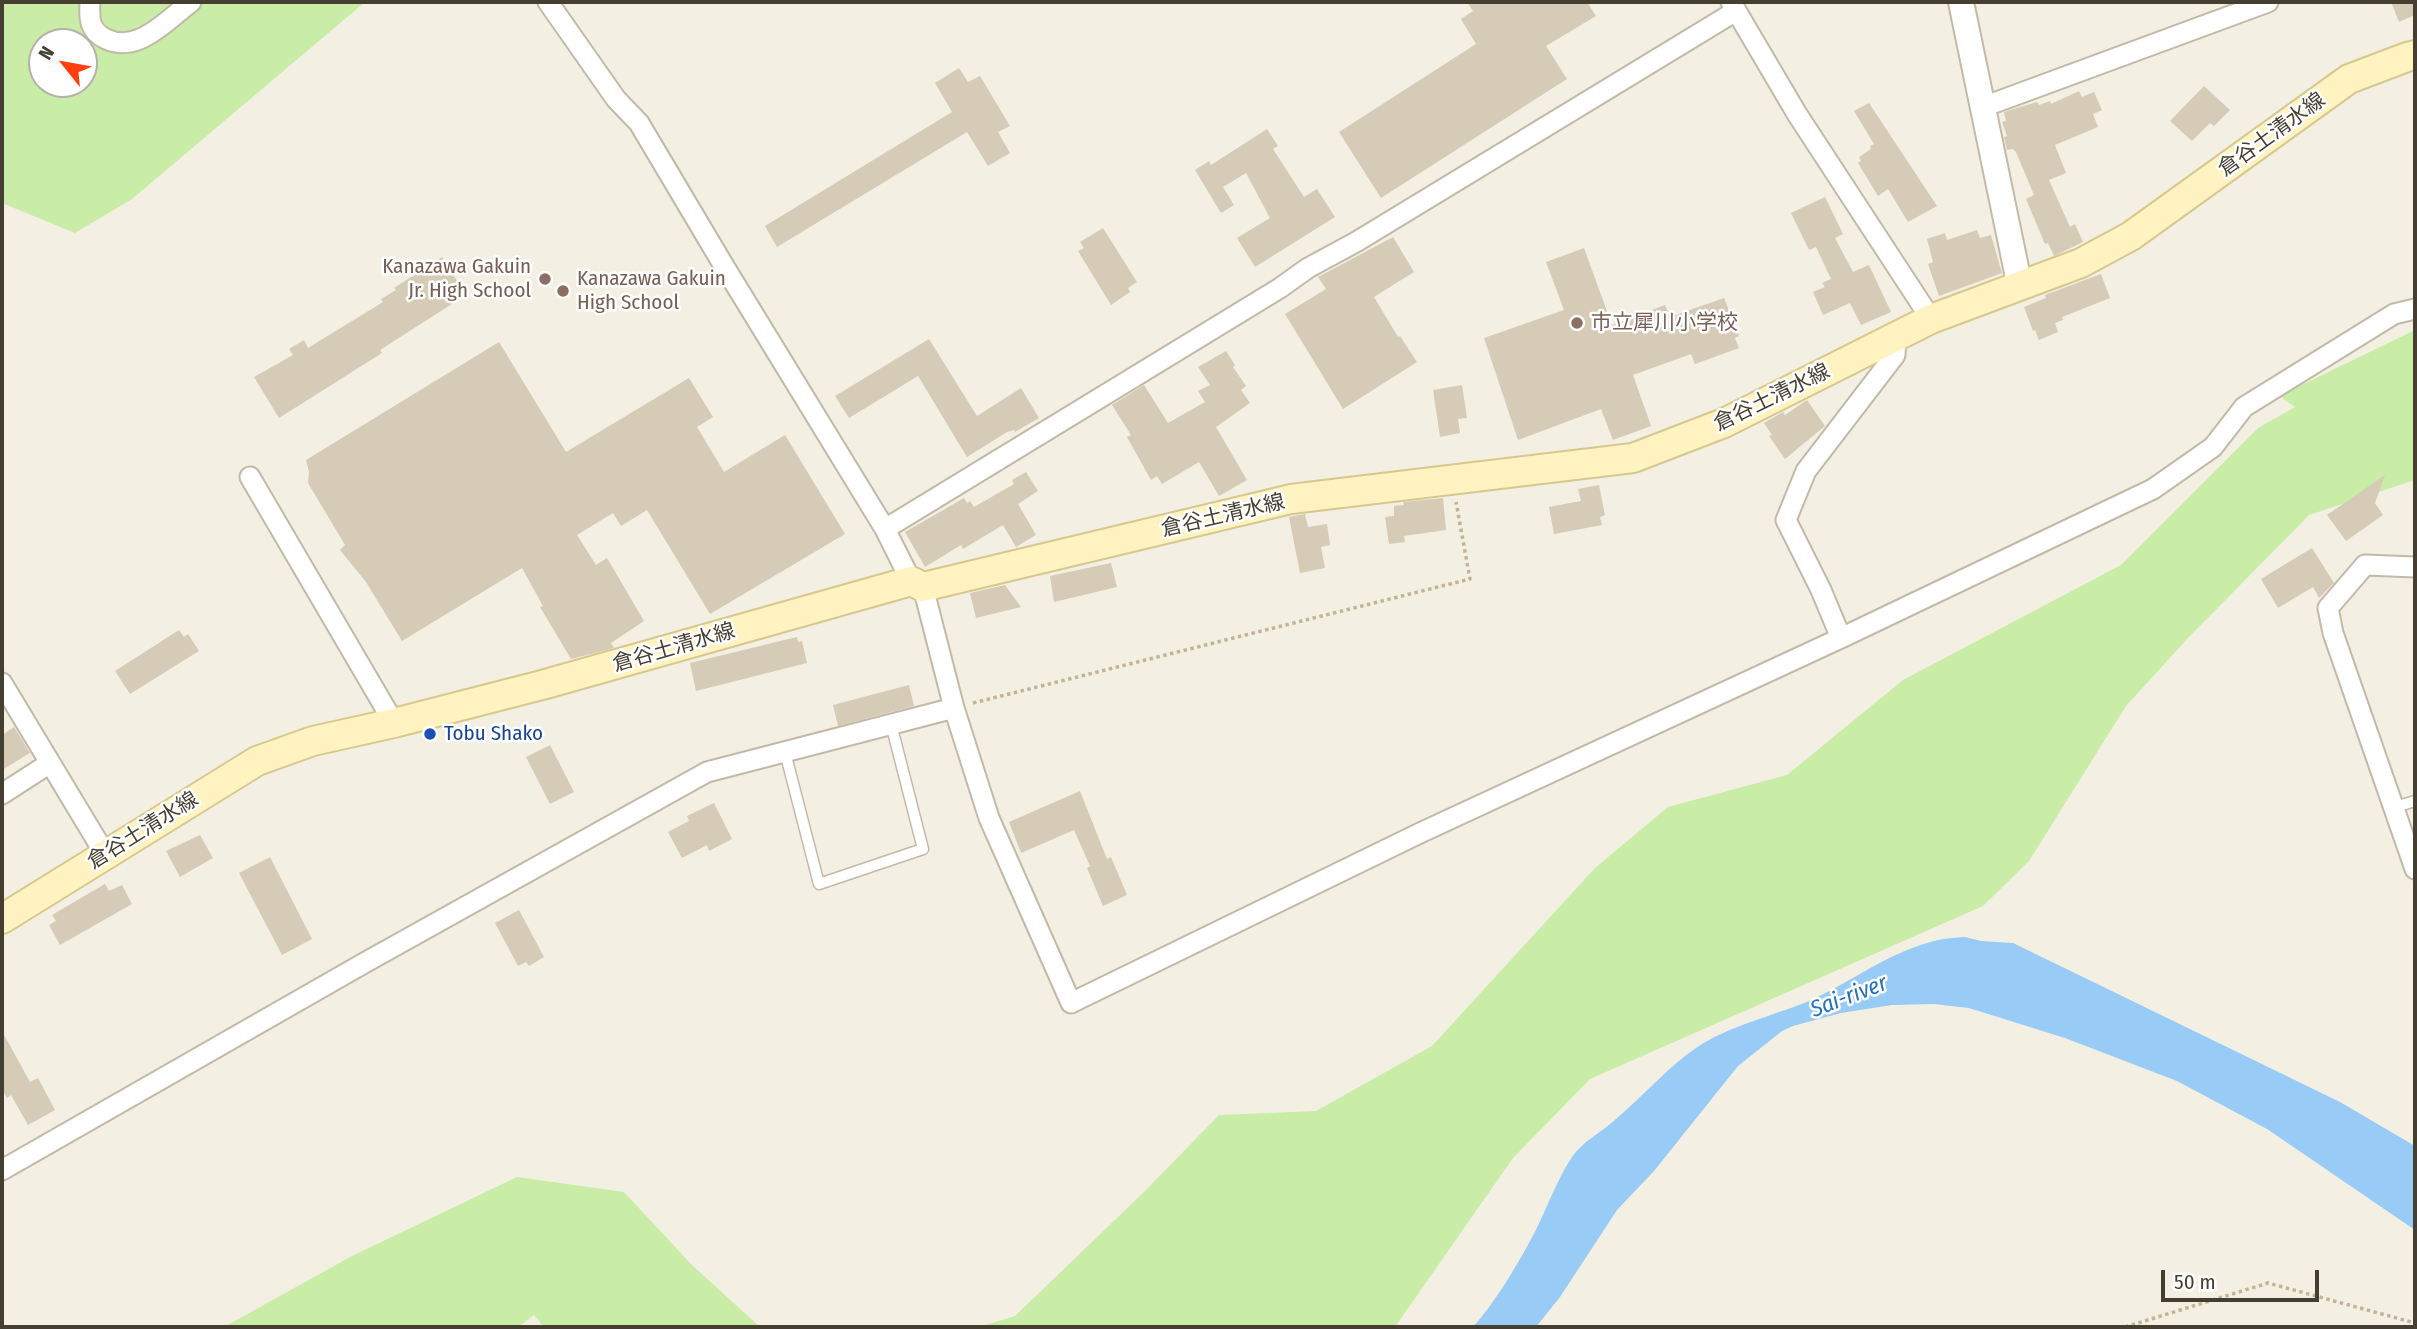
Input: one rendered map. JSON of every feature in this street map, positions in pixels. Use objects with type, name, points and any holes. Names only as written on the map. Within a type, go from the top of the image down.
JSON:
[{"type":"main road","name":"倉谷土清水線","points":[[2,919],[257,761],[313,741],[542,685],[917,584],[1290,499],[1633,458],[1724,423],[1931,319],[2081,263],[2131,236],[2349,79],[2415,55]]},
{"type":"street","points":[[90,2],[89,19],[94,31],[124,44],[141,39],[191,2]]},
{"type":"street","points":[[548,2],[616,99],[639,123],[917,584],[989,818],[1071,1003],[1420,833],[1841,638],[2153,489],[2213,447],[2244,407],[2394,314],[2415,309]]},
{"type":"street","points":[[1961,2],[2020,287]]},
{"type":"street","points":[[1983,107],[2268,2]]},
{"type":"street","points":[[885,529],[1269,295],[1308,268],[1356,242],[1734,6],[1797,114],[1931,319]]},
{"type":"street","points":[[1841,638],[1821,590],[1786,520],[1805,471],[1895,355],[1896,337]]},
{"type":"street","points":[[250,477],[394,723]]},
{"type":"street","points":[[2415,567],[2365,565],[2328,608],[2333,634],[2415,869]]},
{"type":"street","points":[[2,683],[105,854]]},
{"type":"street","points":[[2,1170],[366,962],[707,772],[954,708]]},
{"type":"street","points":[[2,794],[50,763]]},
{"type":"lane","points":[[785,752],[819,884],[923,849],[891,724]]},
{"type":"lane","points":[[2395,807],[2415,801]]},
{"type":"path","points":[[954,708],[1470,579],[1452,480]]},
{"type":"path","points":[[2125,1327],[2268,1283],[2415,1323]]},
{"type":"green space","points":[[2,2],[365,2],[132,199],[75,233],[2,203]]},
{"type":"green space","points":[[2415,330],[2415,480],[2309,515],[2188,638],[2126,706],[2029,861],[1983,906],[1590,1079],[1513,1158],[1395,1327],[979,1327],[1015,1316],[1145,1191],[1219,1115],[1316,1111],[1432,1046],[1595,868],[1668,807],[1787,775],[1903,680],[2121,565],[2258,428],[2295,407],[2279,396]]},
{"type":"green space","points":[[517,1177],[624,1192],[692,1265],[760,1327],[544,1327],[534,1315],[518,1327],[224,1327],[352,1256]]},
{"type":"water","name":"Sai-river","points":[[1965,937],[2013,943],[2340,1102],[2415,1146],[2415,1230],[2267,1129],[2177,1081],[2065,1038],[1969,1008],[1934,1004],[1892,1005],[1841,1013],[1782,1031],[1738,1066],[1654,1171],[1617,1210],[1560,1297],[1536,1327],[1473,1327],[1517,1265],[1572,1157],[1696,1048],[1722,1033],[1809,1001],[1903,952],[1943,939]]},
{"type":"building","points":[[1467,2],[1587,2],[1596,16],[1546,46],[1567,79],[1381,198],[1339,132],[1476,44],[1461,19],[1473,11]]},
{"type":"building","points":[[2391,2],[2415,2],[2415,15],[2399,22]]},
{"type":"building","points":[[959,68],[968,82],[980,76],[1010,126],[998,132],[1010,153],[988,166],[967,132],[777,247],[765,226],[952,112],[935,83]]},
{"type":"building","points":[[2204,86],[2230,110],[2214,126],[2210,123],[2192,141],[2170,121]]},
{"type":"building","points":[[2079,91],[2082,97],[2094,92],[2102,110],[2093,114],[2098,127],[2055,145],[2066,173],[2049,180],[2070,227],[2075,224],[2083,242],[2054,256],[2048,243],[2045,244],[2026,199],[2034,195],[2016,152],[2013,149],[2007,150],[2004,137],[2007,136],[2002,122],[2006,121],[2004,112],[2037,102],[2039,105],[2050,101],[2051,104]]},
{"type":"building","points":[[1869,103],[1937,206],[1908,222],[1888,189],[1878,196],[1858,163],[1861,161],[1859,157],[1874,144],[1854,111]]},
{"type":"building","points":[[1267,129],[1278,146],[1273,149],[1304,197],[1317,189],[1335,217],[1255,267],[1237,238],[1270,218],[1246,173],[1223,187],[1234,205],[1221,213],[1195,170],[1209,161],[1211,165]]},
{"type":"building","points":[[1825,197],[1843,234],[1835,238],[1853,272],[1869,265],[1891,312],[1861,325],[1850,303],[1823,315],[1813,292],[1825,287],[1822,283],[1831,279],[1816,247],[1809,250],[1791,213]]},
{"type":"building","points":[[1103,228],[1137,282],[1128,288],[1130,292],[1111,305],[1078,251],[1084,248],[1080,242]]},
{"type":"building","points":[[1977,230],[1980,238],[1991,235],[2002,273],[1939,296],[1928,264],[1933,262],[1927,239],[1945,233],[1947,240]]},
{"type":"building","points":[[1393,237],[1414,272],[1374,297],[1417,362],[1343,409],[1285,314],[1326,289],[1318,277]]},
{"type":"building","points":[[1584,248],[1612,325],[1665,305],[1670,317],[1724,298],[1739,336],[1735,338],[1739,348],[1695,364],[1691,354],[1633,375],[1651,426],[1613,440],[1601,409],[1518,440],[1484,338],[1564,310],[1546,262]]},
{"type":"building","points":[[442,257],[466,295],[380,350],[382,353],[279,418],[254,377],[293,355],[289,349],[304,340],[308,348],[383,302],[381,299],[396,290],[394,288]]},
{"type":"building","points":[[2101,274],[2110,298],[2062,317],[2063,320],[2055,323],[2058,332],[2039,340],[2024,307],[2046,298],[2045,295]]},
{"type":"building","points":[[929,339],[977,416],[1021,388],[1039,418],[1015,432],[1007,432],[967,457],[918,376],[849,418],[835,396]]},
{"type":"building","points":[[499,342],[566,452],[689,378],[713,417],[697,427],[724,472],[785,435],[845,534],[710,614],[647,510],[621,526],[613,513],[577,535],[596,565],[607,558],[644,621],[611,643],[614,648],[571,659],[540,607],[543,606],[522,568],[402,641],[366,582],[340,550],[345,545],[308,483],[306,460]]},
{"type":"building","points":[[1226,351],[1246,386],[1241,390],[1250,403],[1216,427],[1247,480],[1219,496],[1199,462],[1162,484],[1157,476],[1151,480],[1127,437],[1131,435],[1112,405],[1144,385],[1168,423],[1205,402],[1198,391],[1210,385],[1198,367]]},
{"type":"building","points":[[1462,385],[1467,418],[1458,419],[1460,433],[1440,437],[1433,390]]},
{"type":"building","points":[[1807,400],[1825,426],[1785,459],[1769,436],[1772,435],[1764,423],[1783,412],[1785,415]]},
{"type":"building","points":[[1026,472],[1038,491],[1018,504],[1036,535],[1016,547],[1003,525],[963,549],[961,545],[925,567],[905,532],[964,498],[974,507],[1014,484],[1012,480]]},
{"type":"building","points":[[2385,475],[2375,503],[2383,515],[2346,541],[2327,515]]},
{"type":"building","points":[[1599,485],[1605,515],[1600,517],[1602,525],[1554,534],[1549,507],[1581,501],[1578,489]]},
{"type":"building","points":[[1443,498],[1446,530],[1404,536],[1405,542],[1389,544],[1385,517],[1394,516],[1394,506],[1404,505],[1403,502]]},
{"type":"building","points":[[1305,514],[1308,527],[1327,524],[1330,545],[1321,547],[1325,568],[1300,573],[1289,517]]},
{"type":"building","points":[[2312,548],[2334,583],[2319,598],[2313,587],[2278,608],[2261,579]]},
{"type":"building","points":[[1111,563],[1117,587],[1054,602],[1050,576]]},
{"type":"building","points":[[1005,585],[1021,607],[976,618],[970,593]]},
{"type":"building","points":[[179,630],[184,637],[188,634],[199,651],[130,694],[115,671]]},
{"type":"building","points":[[797,637],[798,642],[802,641],[807,663],[696,691],[690,663]]},
{"type":"building","points":[[909,685],[914,706],[838,726],[833,705]]},
{"type":"building","points":[[14,727],[30,753],[2,770],[2,735]]},
{"type":"building","points":[[550,745],[574,792],[550,804],[526,757]]},
{"type":"building","points":[[1080,791],[1107,859],[1111,857],[1127,895],[1103,906],[1087,868],[1090,866],[1074,830],[1021,853],[1009,822]]},
{"type":"building","points":[[714,803],[732,839],[709,851],[707,845],[682,858],[668,832],[689,821],[687,816]]},
{"type":"building","points":[[200,835],[213,858],[180,877],[166,851]]},
{"type":"building","points":[[270,857],[312,939],[282,955],[239,873]]},
{"type":"building","points":[[105,884],[109,891],[122,885],[132,904],[60,945],[49,925],[56,921],[52,915]]},
{"type":"building","points":[[519,910],[544,957],[529,966],[526,962],[518,966],[495,923]]},
{"type":"building","points":[[2,1031],[30,1082],[38,1078],[55,1110],[28,1125],[11,1095],[7,1098],[2,1089]]},
{"type":"place","name":"Kanazawa Gakuin Jr. High School","points":[[545,279]]},
{"type":"place","name":"Kanazawa Gakuin High School","points":[[563,291]]},
{"type":"place","name":"市立犀川小学校","points":[[1577,323]]},
{"type":"place","name":"Tobu Shako","points":[[430,734]]}]
